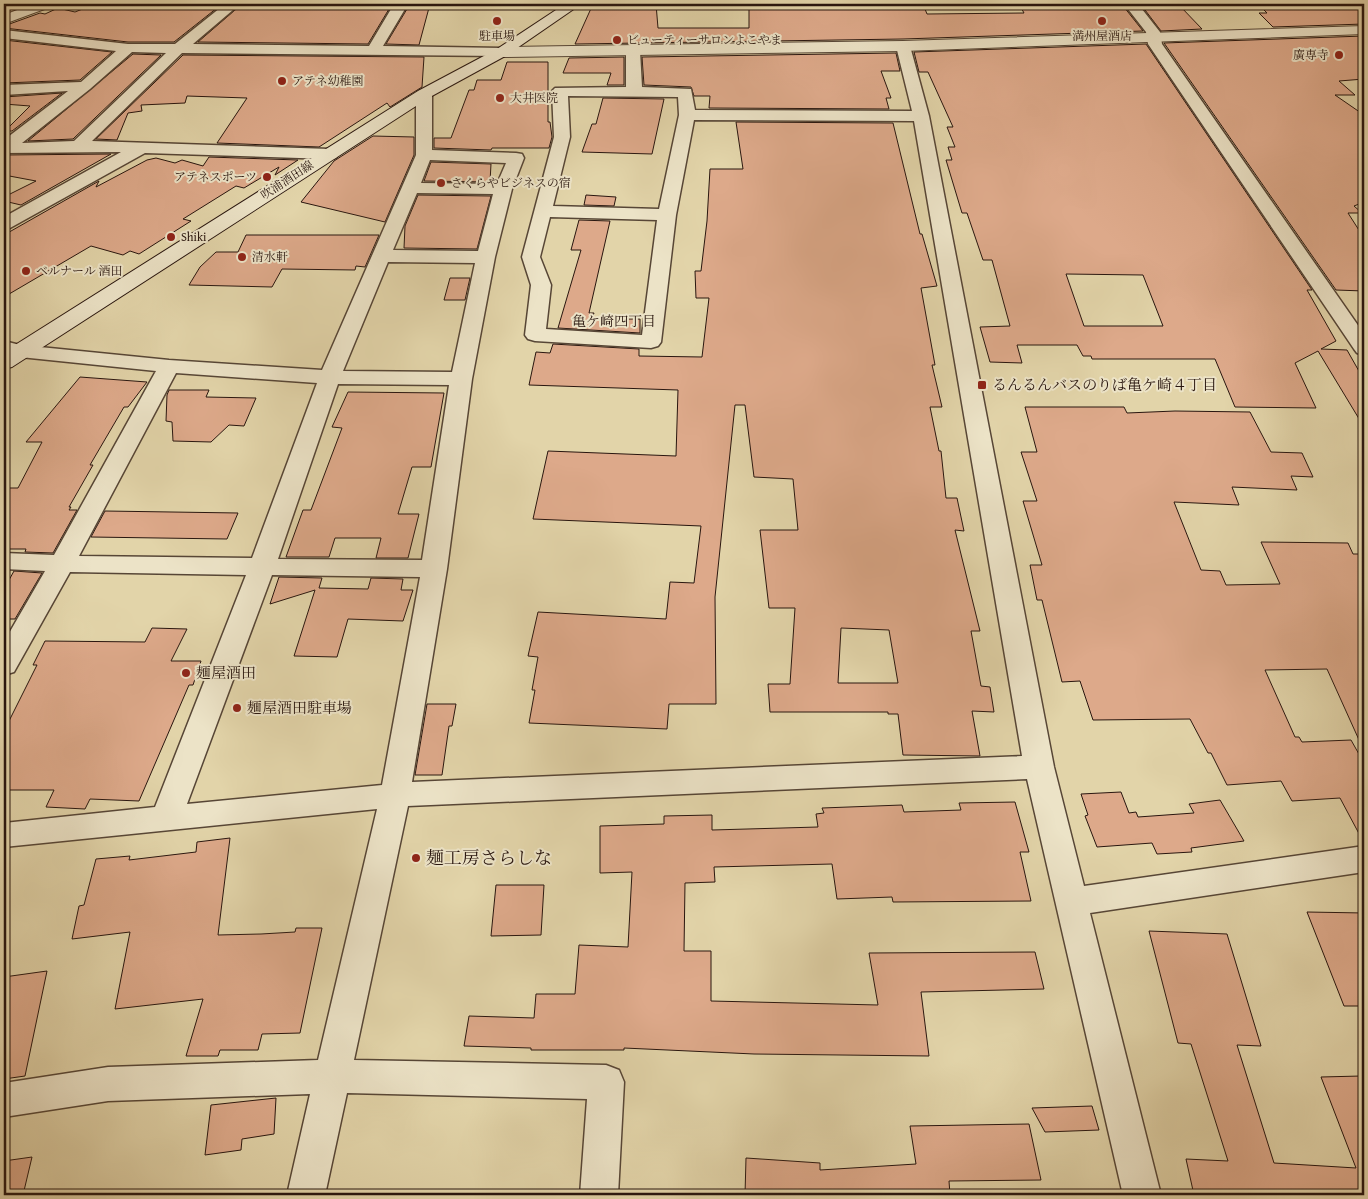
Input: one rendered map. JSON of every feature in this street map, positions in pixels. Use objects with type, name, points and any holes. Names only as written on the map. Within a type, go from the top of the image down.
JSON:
[{"type":"street","points":[[4,20],[45,4]]},
{"type":"street","points":[[78,146],[178,49],[233,4]]},
{"type":"street","points":[[373,50],[401,4]]},
{"type":"street","name":"吹浦酒田線","points":[[9,353],[424,94],[502,52],[574,4]]},
{"type":"street","points":[[1131,4],[1153,32],[1155,44],[1364,349]]},
{"type":"street","points":[[4,34],[128,48],[502,52],[904,46],[1364,30]]},
{"type":"street","points":[[904,46],[921,116],[1039,767],[1142,1195]]},
{"type":"street","points":[[5,147],[85,86],[128,48]]},
{"type":"street","points":[[633,51],[634,90]]},
{"type":"street","points":[[4,90],[85,86]]},
{"type":"street","points":[[560,90],[686,92],[687,115],[667,215],[651,342],[535,334],[540,285],[531,257],[562,138],[560,90]]},
{"type":"street","points":[[166,818],[262,567],[330,377],[424,154],[424,94]]},
{"type":"street","points":[[687,115],[921,116]]},
{"type":"street","points":[[5,147],[78,146],[330,154]]},
{"type":"street","points":[[4,224],[140,149]]},
{"type":"street","points":[[306,1195],[395,795],[434,569],[460,378],[503,189],[516,158],[424,154]]},
{"type":"street","points":[[410,188],[503,189]]},
{"type":"street","points":[[544,211],[667,215]]},
{"type":"street","points":[[381,256],[486,257]]},
{"type":"street","points":[[9,353],[330,377],[460,378]]},
{"type":"street","points":[[4,665],[62,564],[169,366]]},
{"type":"street","points":[[4,561],[62,564],[434,569]]},
{"type":"street","points":[[4,835],[395,795],[1039,767]]},
{"type":"street","points":[[1070,902],[1364,859]]},
{"type":"street","points":[[4,1100],[108,1084],[334,1076],[606,1082],[599,1195]]},
{"type":"building","points":[[95,4],[222,4],[174,42],[128,42],[4,28],[4,26],[40,13],[45,14],[58,8],[75,12]]},
{"type":"building","points":[[242,4],[392,4],[368,44],[198,42]]},
{"type":"building","points":[[410,4],[430,4],[419,45],[386,44]]},
{"type":"building","points":[[593,4],[656,4],[658,28],[749,28],[749,4],[923,4],[927,14],[1024,13],[1019,4],[1104,4],[1106,7],[1124,7],[1143,31],[903,39],[575,44]]},
{"type":"building","points":[[1258,4],[1364,4],[1364,24],[1273,27],[1259,13],[1267,13]]},
{"type":"building","points":[[1142,6],[1180,6],[1202,29],[1161,31]]},
{"type":"building","points":[[1364,36],[1364,79],[1339,81],[1355,95],[1335,95],[1364,115],[1364,202],[1354,206],[1362,213],[1348,213],[1364,238],[1364,291],[1336,290],[1164,43]]},
{"type":"building","points":[[4,40],[112,52],[80,80],[4,83]]},
{"type":"building","points":[[1146,44],[1312,290],[1307,290],[1336,341],[1321,349],[1347,350],[1364,380],[1364,427],[1318,351],[1295,363],[1316,408],[1235,407],[1215,359],[1092,359],[1091,356],[1083,356],[1077,345],[1017,345],[1022,363],[990,362],[980,327],[1010,326],[992,260],[983,260],[967,213],[962,213],[946,160],[952,160],[948,147],[955,147],[947,127],[953,127],[928,72],[919,72],[914,52]],"holes":[[[1066,274],[1143,275],[1163,326],[1084,326]]]},
{"type":"building","points":[[896,53],[900,71],[881,71],[891,98],[886,98],[889,109],[709,108],[710,96],[694,96],[691,87],[644,85],[642,57]]},
{"type":"building","points":[[133,54],[161,55],[73,139],[28,141]]},
{"type":"building","points":[[183,55],[424,57],[422,87],[390,107],[387,103],[319,147],[217,143],[247,98],[187,96],[185,103],[141,105],[142,111],[128,113],[117,140],[96,139]]},
{"type":"building","points":[[624,57],[624,85],[607,85],[611,73],[563,73],[569,58]]},
{"type":"building","points":[[507,62],[548,62],[548,122],[550,122],[552,137],[549,148],[492,148],[491,150],[434,148],[434,138],[451,138],[469,90],[474,90],[477,80],[501,80]]},
{"type":"building","points":[[62,93],[12,131],[5,131],[30,106],[4,104],[4,97]]},
{"type":"building","points":[[603,98],[664,99],[652,154],[582,152],[592,124],[596,124]]},
{"type":"building","points":[[736,122],[893,123],[920,234],[922,234],[937,286],[921,288],[935,365],[932,365],[942,407],[930,407],[939,451],[941,451],[946,498],[957,498],[964,531],[955,530],[980,631],[971,631],[981,686],[990,687],[994,712],[972,711],[980,756],[903,755],[898,714],[888,714],[888,712],[770,712],[768,684],[790,684],[795,608],[769,608],[760,530],[798,530],[793,479],[754,477],[745,405],[735,405],[715,597],[716,704],[669,704],[667,729],[529,723],[538,657],[528,656],[538,612],[666,619],[670,582],[694,583],[701,526],[533,519],[548,451],[676,456],[678,390],[529,385],[536,352],[550,353],[553,344],[639,349],[639,356],[702,357],[709,298],[696,298],[695,271],[701,271],[707,221],[710,169],[743,169]],"holes":[[[841,628],[889,630],[898,683],[838,683]]]},
{"type":"building","points":[[373,136],[414,137],[414,155],[385,222],[301,202],[334,161]]},
{"type":"building","points":[[111,154],[21,205],[4,201],[4,197],[36,181],[4,175],[4,155]]},
{"type":"building","points":[[209,157],[298,160],[275,175],[279,167],[244,188],[236,186],[183,219],[191,221],[139,254],[130,251],[123,255],[91,246],[4,297],[4,235],[99,181],[96,187],[147,160],[156,158],[175,163],[182,160],[203,166]]},
{"type":"building","points":[[431,162],[491,164],[490,182],[424,181]]},
{"type":"building","points":[[418,195],[491,196],[477,249],[404,248],[405,226]]},
{"type":"building","points":[[586,195],[616,197],[614,206],[584,205]]},
{"type":"building","points":[[579,220],[610,221],[589,313],[594,313],[592,319],[640,319],[640,333],[558,328],[581,250],[571,250]]},
{"type":"building","points":[[246,235],[379,235],[365,267],[356,266],[355,270],[282,269],[272,287],[189,285],[200,267],[216,252],[238,252]]},
{"type":"building","points":[[450,278],[470,278],[465,300],[444,300]]},
{"type":"building","points":[[80,377],[147,382],[128,407],[124,407],[90,465],[93,465],[69,507],[71,507],[69,510],[77,510],[53,553],[25,552],[26,549],[4,549],[4,488],[18,488],[42,442],[26,442]]},
{"type":"building","points":[[169,390],[209,390],[206,397],[256,398],[244,426],[229,425],[211,442],[173,441],[172,422],[166,421],[167,395]]},
{"type":"building","points":[[348,392],[444,393],[431,467],[412,467],[398,514],[419,514],[408,558],[376,558],[381,538],[335,538],[329,557],[286,557],[303,510],[311,510],[342,428],[332,427]]},
{"type":"building","points":[[1025,407],[1124,407],[1127,413],[1175,411],[1250,412],[1271,452],[1302,453],[1313,477],[1291,476],[1297,490],[1232,487],[1239,505],[1174,502],[1201,570],[1220,571],[1226,585],[1280,584],[1261,542],[1348,543],[1353,554],[1364,554],[1364,751],[1327,669],[1265,670],[1295,737],[1299,737],[1302,742],[1351,740],[1364,763],[1364,843],[1340,798],[1292,801],[1281,781],[1227,785],[1211,753],[1208,753],[1190,719],[1093,720],[1080,681],[1062,682],[1042,600],[1037,600],[1030,565],[1042,565],[1023,501],[1037,501],[1021,452],[1037,452]]},
{"type":"building","points":[[105,511],[238,513],[227,539],[91,537]]},
{"type":"building","points":[[14,571],[42,573],[15,619],[4,619],[4,589]]},
{"type":"building","points":[[279,577],[322,578],[319,588],[368,589],[371,578],[403,579],[401,590],[413,590],[403,621],[348,619],[337,657],[294,656],[315,590],[270,604]]},
{"type":"building","points":[[152,628],[187,629],[171,661],[201,661],[193,685],[189,685],[139,801],[90,799],[85,809],[46,807],[54,790],[4,790],[4,731],[37,665],[33,665],[45,641],[145,642]]},
{"type":"building","points":[[427,704],[456,704],[452,726],[449,726],[442,775],[415,775]]},
{"type":"building","points":[[1121,792],[1129,813],[1136,812],[1138,817],[1194,813],[1189,804],[1220,800],[1244,841],[1191,848],[1192,852],[1157,854],[1152,843],[1097,847],[1085,816],[1088,815],[1081,794]]},
{"type":"building","points":[[1015,802],[1029,852],[1020,852],[1031,901],[893,902],[892,897],[837,899],[832,864],[714,867],[715,882],[685,883],[684,951],[711,951],[711,1001],[878,1005],[869,953],[1035,952],[1044,989],[921,992],[929,1056],[754,1054],[624,1048],[624,1050],[531,1050],[531,1048],[464,1046],[469,1016],[534,1018],[536,994],[575,994],[579,945],[628,947],[632,872],[600,873],[600,826],[664,824],[664,816],[712,815],[712,830],[818,827],[816,814],[824,813],[822,808],[902,805],[904,812],[961,810],[959,803]]},
{"type":"building","points":[[230,838],[218,935],[295,932],[296,928],[322,928],[300,1033],[262,1034],[258,1050],[220,1050],[218,1056],[186,1056],[203,999],[115,1009],[130,932],[72,939],[79,906],[84,905],[96,859],[130,856],[129,860],[196,852],[197,842]]},
{"type":"building","points":[[496,885],[544,885],[541,935],[491,936]]},
{"type":"building","points":[[1307,912],[1364,913],[1364,1006],[1344,1006]]},
{"type":"building","points":[[1149,931],[1227,934],[1261,1046],[1237,1045],[1274,1163],[1356,1168],[1321,1077],[1361,1076],[1364,1086],[1364,1195],[1194,1195],[1186,1159],[1228,1161],[1191,1044],[1178,1043]]},
{"type":"building","points":[[47,971],[25,1076],[4,1079],[4,977]]},
{"type":"building","points":[[276,1098],[274,1134],[242,1139],[241,1150],[205,1155],[211,1105]]},
{"type":"building","points":[[1092,1106],[1099,1130],[1045,1132],[1032,1108]]},
{"type":"building","points":[[1029,1124],[1041,1180],[949,1181],[950,1195],[745,1195],[746,1158],[820,1163],[820,1170],[916,1164],[910,1126]]},
{"type":"building","points":[[32,1157],[23,1195],[4,1195],[4,1161]]},
{"type":"place","name":"駐車場","points":[[497,21]]},
{"type":"place","name":"満州屋酒店","points":[[1102,21]]},
{"type":"place","name":"ビューティーサロンよこやま","points":[[617,40]]},
{"type":"place","name":"廣専寺","points":[[1339,55]]},
{"type":"place","name":"アテネ幼稚園","points":[[282,81]]},
{"type":"place","name":"大井医院","points":[[500,98]]},
{"type":"place","name":"アテネスポーツ","points":[[267,177]]},
{"type":"place","name":"さくらやビジネスの宿","points":[[441,183]]},
{"type":"place","name":"Shiki","points":[[171,237]]},
{"type":"place","name":"清水軒","points":[[242,257]]},
{"type":"place","name":"ベルナール 酒田","points":[[26,271]]},
{"type":"place","name":"るんるんバスのりば亀ケ崎４丁目","points":[[982,385]]},
{"type":"place","name":"麺屋酒田","points":[[186,673]]},
{"type":"place","name":"麺屋酒田駐車場","points":[[237,708]]},
{"type":"place","name":"麺工房さらしな","points":[[416,858]]},
{"type":"district","name":"亀ケ崎四丁目","points":[[614,321]]}]
